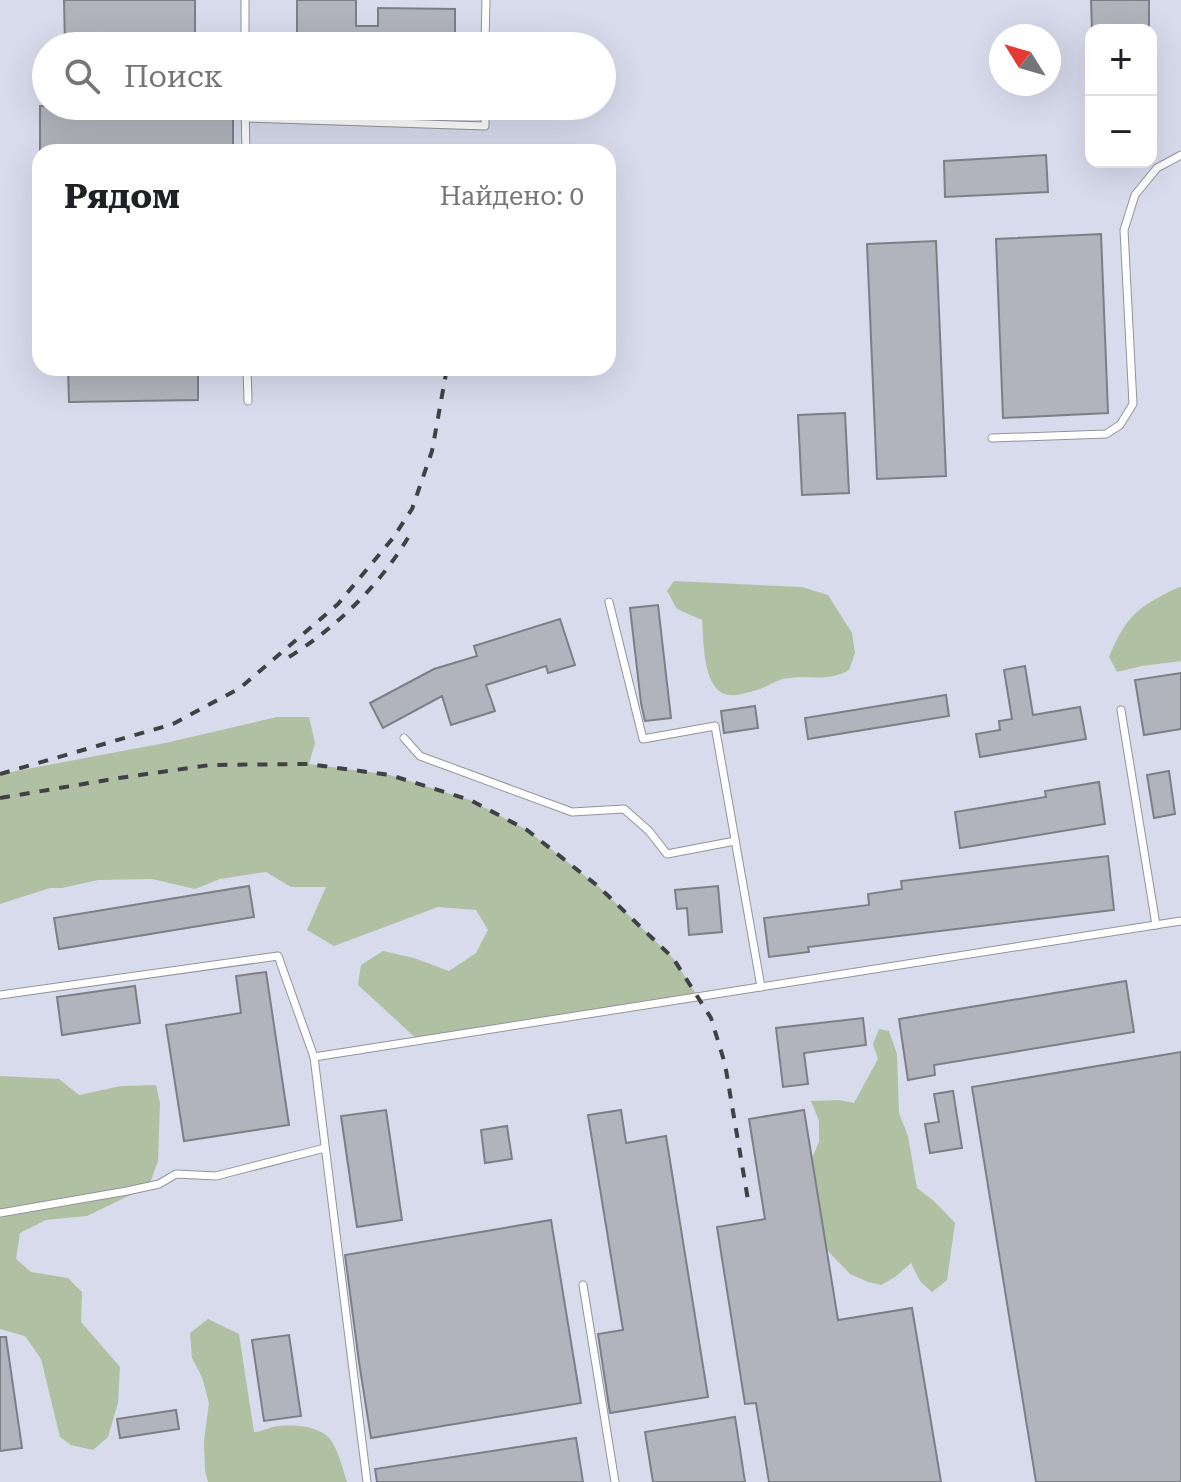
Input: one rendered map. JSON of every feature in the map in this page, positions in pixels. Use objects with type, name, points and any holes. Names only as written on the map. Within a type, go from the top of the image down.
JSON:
[{"type":"lane","points":[[245,0],[245,32]]},
{"type":"lane","points":[[485,32],[486,0]]},
{"type":"lane","points":[[245,120],[246,144]]},
{"type":"lane","points":[[305,120],[485,126],[485,120]]},
{"type":"lane","points":[[992,438],[1106,434],[1120,425],[1133,404],[1124,230],[1135,195],[1157,168],[1181,155]]},
{"type":"lane","points":[[247,376],[248,401]]},
{"type":"lane","points":[[609,602],[643,739],[715,726],[761,987]]},
{"type":"lane","points":[[1121,710],[1156,925]]},
{"type":"lane","points":[[404,738],[420,756],[572,812],[624,809],[649,831],[667,854],[735,841]]},
{"type":"lane","points":[[314,1057],[1181,921]]},
{"type":"lane","points":[[0,995],[278,956],[314,1057],[367,1482]]},
{"type":"lane","points":[[0,1213],[138,1189],[159,1184],[176,1174],[216,1176],[325,1148]]},
{"type":"lane","points":[[583,1285],[615,1482]]},
{"type":"shaded area","points":[[0,0],[1181,0],[1181,1482],[0,1482]]},
{"type":"green space","points":[[674,581],[802,587],[828,595],[852,633],[855,653],[849,670],[825,677],[783,679],[741,694],[721,692],[709,676],[702,620],[677,609],[667,591]]},
{"type":"green space","points":[[1179,587],[1181,661],[1117,672],[1109,657],[1128,621],[1153,600]]},
{"type":"green space","points":[[277,717],[309,717],[315,743],[309,764],[390,775],[470,800],[527,830],[599,887],[673,958],[698,997],[419,1041],[358,985],[361,965],[383,951],[449,971],[476,953],[488,930],[476,910],[438,907],[334,946],[307,930],[326,887],[291,887],[266,872],[220,879],[195,889],[152,879],[98,880],[50,888],[0,904],[0,774],[165,743]]},
{"type":"green space","points":[[879,1029],[889,1031],[897,1054],[899,1113],[908,1136],[917,1188],[955,1223],[947,1280],[932,1292],[920,1281],[911,1263],[881,1285],[850,1274],[827,1250],[812,1158],[819,1142],[819,1121],[811,1101],[854,1103],[878,1059],[873,1044]]},
{"type":"green space","points":[[0,1076],[59,1079],[79,1095],[121,1086],[156,1085],[160,1103],[158,1161],[149,1186],[87,1216],[46,1220],[20,1233],[16,1259],[31,1272],[68,1278],[82,1292],[81,1322],[120,1367],[118,1403],[108,1437],[93,1450],[71,1445],[60,1437],[41,1359],[25,1336],[0,1329]]},
{"type":"green space","points":[[208,1319],[239,1334],[254,1432],[290,1426],[322,1432],[334,1445],[347,1482],[208,1482],[204,1441],[209,1403],[202,1377],[192,1358],[190,1333]]},
{"type":"building","points":[[64,0],[195,0],[195,32],[65,32]]},
{"type":"building","points":[[297,0],[356,0],[356,26],[378,26],[378,8],[455,9],[455,32],[297,32]]},
{"type":"building","points":[[1091,0],[1149,0],[1149,24],[1092,24]]},
{"type":"building","points":[[40,120],[233,120],[233,144],[40,144]]},
{"type":"building","points":[[1046,155],[1048,192],[945,197],[944,161]]},
{"type":"building","points":[[1101,234],[1108,413],[1003,418],[996,239]]},
{"type":"building","points":[[936,241],[946,476],[877,479],[867,244]]},
{"type":"building","points":[[68,376],[198,376],[198,400],[69,402]]},
{"type":"building","points":[[845,413],[849,493],[802,495],[798,415]]},
{"type":"building","points":[[658,605],[671,718],[645,721],[630,608]]},
{"type":"building","points":[[560,619],[575,665],[548,673],[546,666],[486,685],[495,711],[451,725],[442,696],[383,728],[370,703],[434,669],[477,656],[474,646]]},
{"type":"building","points":[[1025,666],[1033,715],[1080,707],[1086,739],[980,757],[976,734],[1000,730],[999,721],[1012,719],[1004,670]]},
{"type":"building","points":[[1181,673],[1181,729],[1144,735],[1135,680]]},
{"type":"building","points":[[946,695],[949,716],[808,739],[805,718]]},
{"type":"building","points":[[755,706],[758,728],[724,733],[721,711]]},
{"type":"building","points":[[1169,771],[1175,814],[1154,818],[1147,775]]},
{"type":"building","points":[[1099,782],[1105,824],[960,848],[955,812],[1046,797],[1045,791]]},
{"type":"building","points":[[1108,856],[1114,910],[808,947],[809,952],[769,957],[764,918],[869,905],[868,894],[902,889],[901,881]]},
{"type":"building","points":[[249,886],[254,917],[59,949],[54,918]]},
{"type":"building","points":[[718,886],[722,932],[689,935],[687,908],[677,909],[675,890]]},
{"type":"building","points":[[266,972],[289,1125],[184,1141],[166,1025],[241,1013],[236,976]]},
{"type":"building","points":[[1126,981],[1134,1032],[934,1065],[935,1075],[908,1080],[899,1019]]},
{"type":"building","points":[[135,986],[140,1023],[62,1035],[57,997]]},
{"type":"building","points":[[863,1018],[866,1045],[804,1053],[808,1084],[783,1087],[776,1028]]},
{"type":"building","points":[[1181,1052],[1181,1482],[1036,1482],[972,1087]]},
{"type":"building","points":[[953,1091],[962,1148],[930,1153],[925,1124],[939,1122],[934,1094]]},
{"type":"building","points":[[386,1110],[402,1220],[357,1227],[341,1116]]},
{"type":"building","points":[[621,1110],[626,1143],[666,1136],[708,1397],[610,1413],[598,1334],[623,1330],[588,1115]]},
{"type":"building","points":[[804,1110],[838,1320],[912,1308],[941,1482],[769,1482],[756,1403],[745,1404],[717,1227],[765,1219],[749,1119]]},
{"type":"building","points":[[507,1126],[512,1159],[485,1163],[481,1130]]},
{"type":"building","points":[[551,1220],[581,1403],[371,1438],[345,1255]]},
{"type":"building","points":[[289,1335],[301,1416],[264,1421],[252,1340]]},
{"type":"building","points":[[0,1337],[6,1337],[22,1448],[0,1451]]},
{"type":"building","points":[[176,1410],[179,1429],[120,1438],[117,1419]]},
{"type":"building","points":[[735,1417],[745,1482],[653,1482],[645,1432]]},
{"type":"building","points":[[576,1438],[583,1482],[377,1482],[375,1469]]},
{"type":"railway","points":[[0,774],[173,724],[240,688],[338,604],[393,538],[412,509],[432,451],[446,376]]},
{"type":"railway","points":[[289,657],[356,604],[385,571],[409,536]]},
{"type":"railway","points":[[0,798],[210,765],[308,764],[390,775],[470,800],[527,830],[599,887],[673,958],[711,1018],[725,1064],[749,1206]]}]
